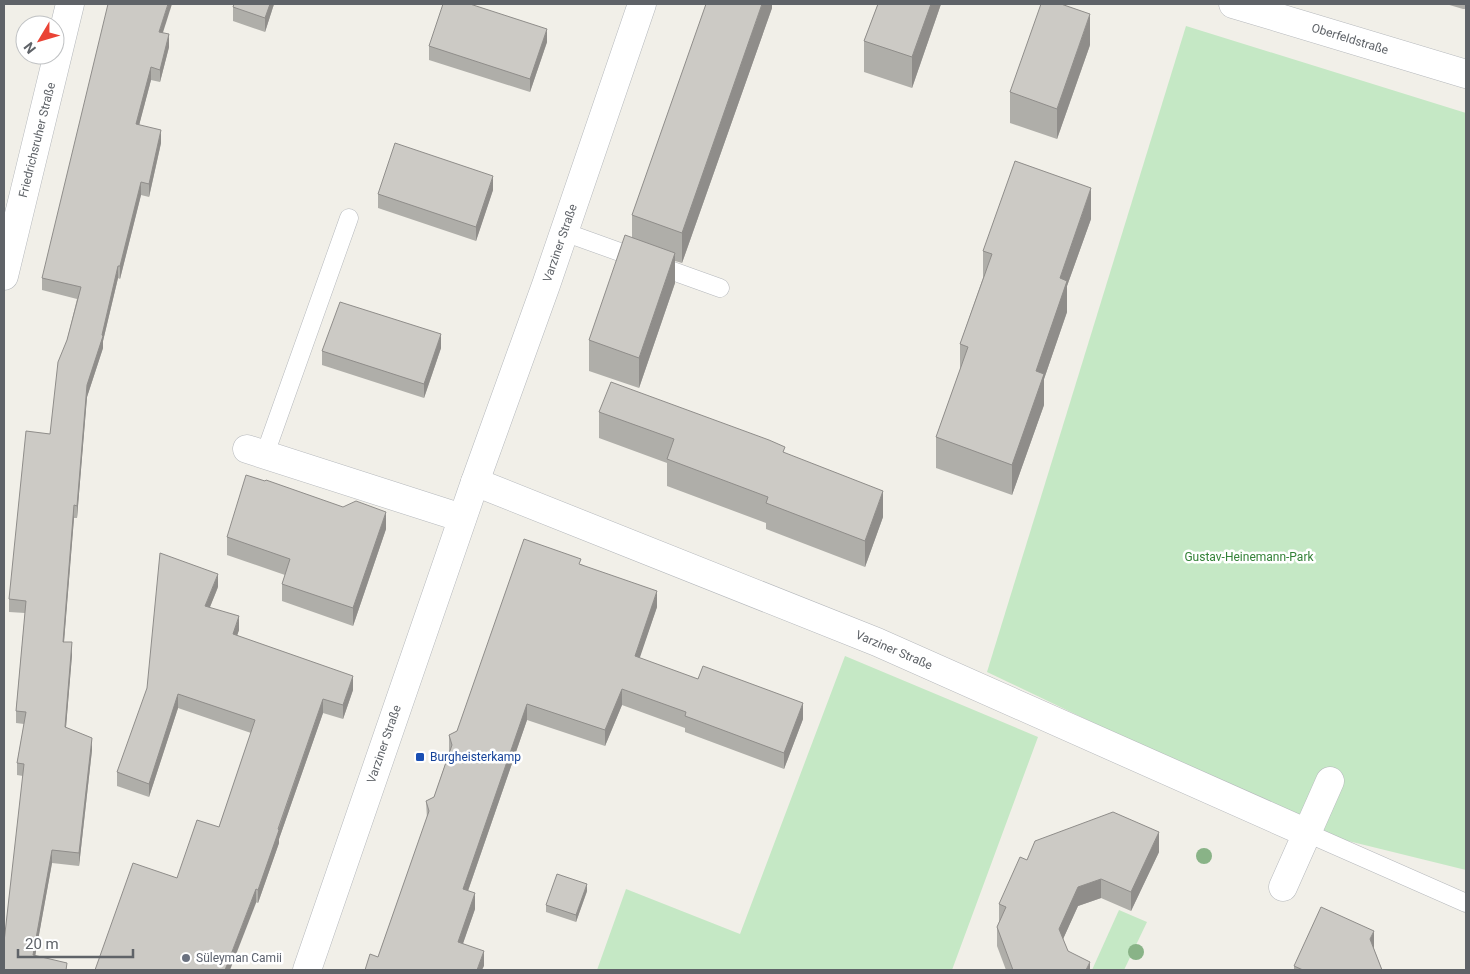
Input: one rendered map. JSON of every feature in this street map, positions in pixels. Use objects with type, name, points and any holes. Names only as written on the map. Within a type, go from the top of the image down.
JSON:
[{"type":"street","name":"Friedrichsruher Straße","points":[[4,276],[70,4]]},
{"type":"street","name":"Varziner Straße","points":[[307,970],[462,518],[564,232],[642,4]]},
{"type":"street","name":"Oberfeldstraße","points":[[1234,4],[1466,74]]},
{"type":"street","points":[[256,451],[462,518]]},
{"type":"street","name":"Varziner Straße","points":[[475,482],[877,642],[1307,832]]},
{"type":"street","points":[[1283,887],[1330,781]]},
{"type":"lane","points":[[256,451],[349,218]]},
{"type":"lane","points":[[564,232],[720,288]]},
{"type":"lane","points":[[1307,832],[1466,903]]},
{"type":"green space","name":"Gustav-Heinemann-Park","points":[[1186,26],[1466,113],[1466,870],[1332,837],[987,672]]},
{"type":"green space","points":[[845,656],[1038,737],[952,970],[597,970],[626,889],[740,934]]},
{"type":"green space","points":[[1119,910],[1147,922],[1124,970],[1092,970]]},
{"type":"building","points":[[108,4],[168,4],[159,32],[169,34],[160,70],[151,67],[136,124],[161,130],[149,184],[141,182],[120,266],[118,266],[103,336],[87,385],[77,506],[74,505],[63,642],[72,642],[65,727],[92,738],[79,853],[52,850],[33,955],[67,963],[66,970],[4,970],[4,942],[24,764],[17,763],[26,712],[16,711],[26,601],[9,599],[26,431],[50,434],[58,362],[67,340],[81,287],[42,278]]},
{"type":"building","points":[[234,4],[270,4],[265,18],[233,7]]},
{"type":"building","points":[[443,4],[470,4],[547,29],[530,79],[429,46]]},
{"type":"building","points":[[706,4],[762,4],[682,233],[632,215]]},
{"type":"building","points":[[878,4],[931,4],[912,57],[864,41]]},
{"type":"building","points":[[1041,4],[1061,4],[1090,14],[1057,109],[1010,92]]},
{"type":"building","points":[[395,143],[493,176],[476,227],[378,194]]},
{"type":"building","points":[[1015,161],[1091,188],[1060,278],[1067,281],[1036,371],[1044,374],[1012,465],[936,437],[968,347],[960,344],[992,254],[983,251]]},
{"type":"building","points":[[625,235],[675,253],[639,358],[589,340]]},
{"type":"building","points":[[340,302],[441,334],[424,384],[322,351]]},
{"type":"building","points":[[611,382],[769,440],[785,447],[783,452],[883,491],[865,541],[766,503],[768,497],[667,459],[674,439],[599,412]]},
{"type":"building","points":[[246,475],[266,480],[343,507],[356,501],[386,512],[353,608],[282,584],[290,559],[227,537]]},
{"type":"building","points":[[524,539],[581,559],[579,564],[657,591],[635,656],[698,679],[703,666],[803,703],[784,753],[685,716],[686,712],[622,689],[605,730],[527,704],[463,889],[475,893],[458,942],[484,951],[477,970],[365,970],[370,954],[378,957],[429,811],[426,801],[434,797],[452,745],[449,735],[457,731]]},
{"type":"building","points":[[160,553],[218,574],[205,606],[239,616],[233,634],[353,676],[343,705],[323,699],[258,890],[256,889],[225,970],[95,970],[133,863],[177,878],[197,820],[219,827],[255,720],[178,694],[149,784],[117,772],[147,688]]},
{"type":"building","points":[[1113,812],[1159,832],[1131,892],[1101,879],[1078,887],[1059,929],[1068,951],[1090,962],[1086,970],[1013,970],[997,927],[1006,907],[999,904],[1020,857],[1027,860],[1035,841]]},
{"type":"building","points":[[557,874],[587,884],[576,915],[546,905]]},
{"type":"building","points":[[1321,907],[1374,931],[1370,939],[1382,970],[1303,970],[1294,966]]},
{"type":"place","name":"Burgheisterkamp","points":[[420,757]]},
{"type":"place","name":"Süleyman Camii","points":[[186,958]]}]
